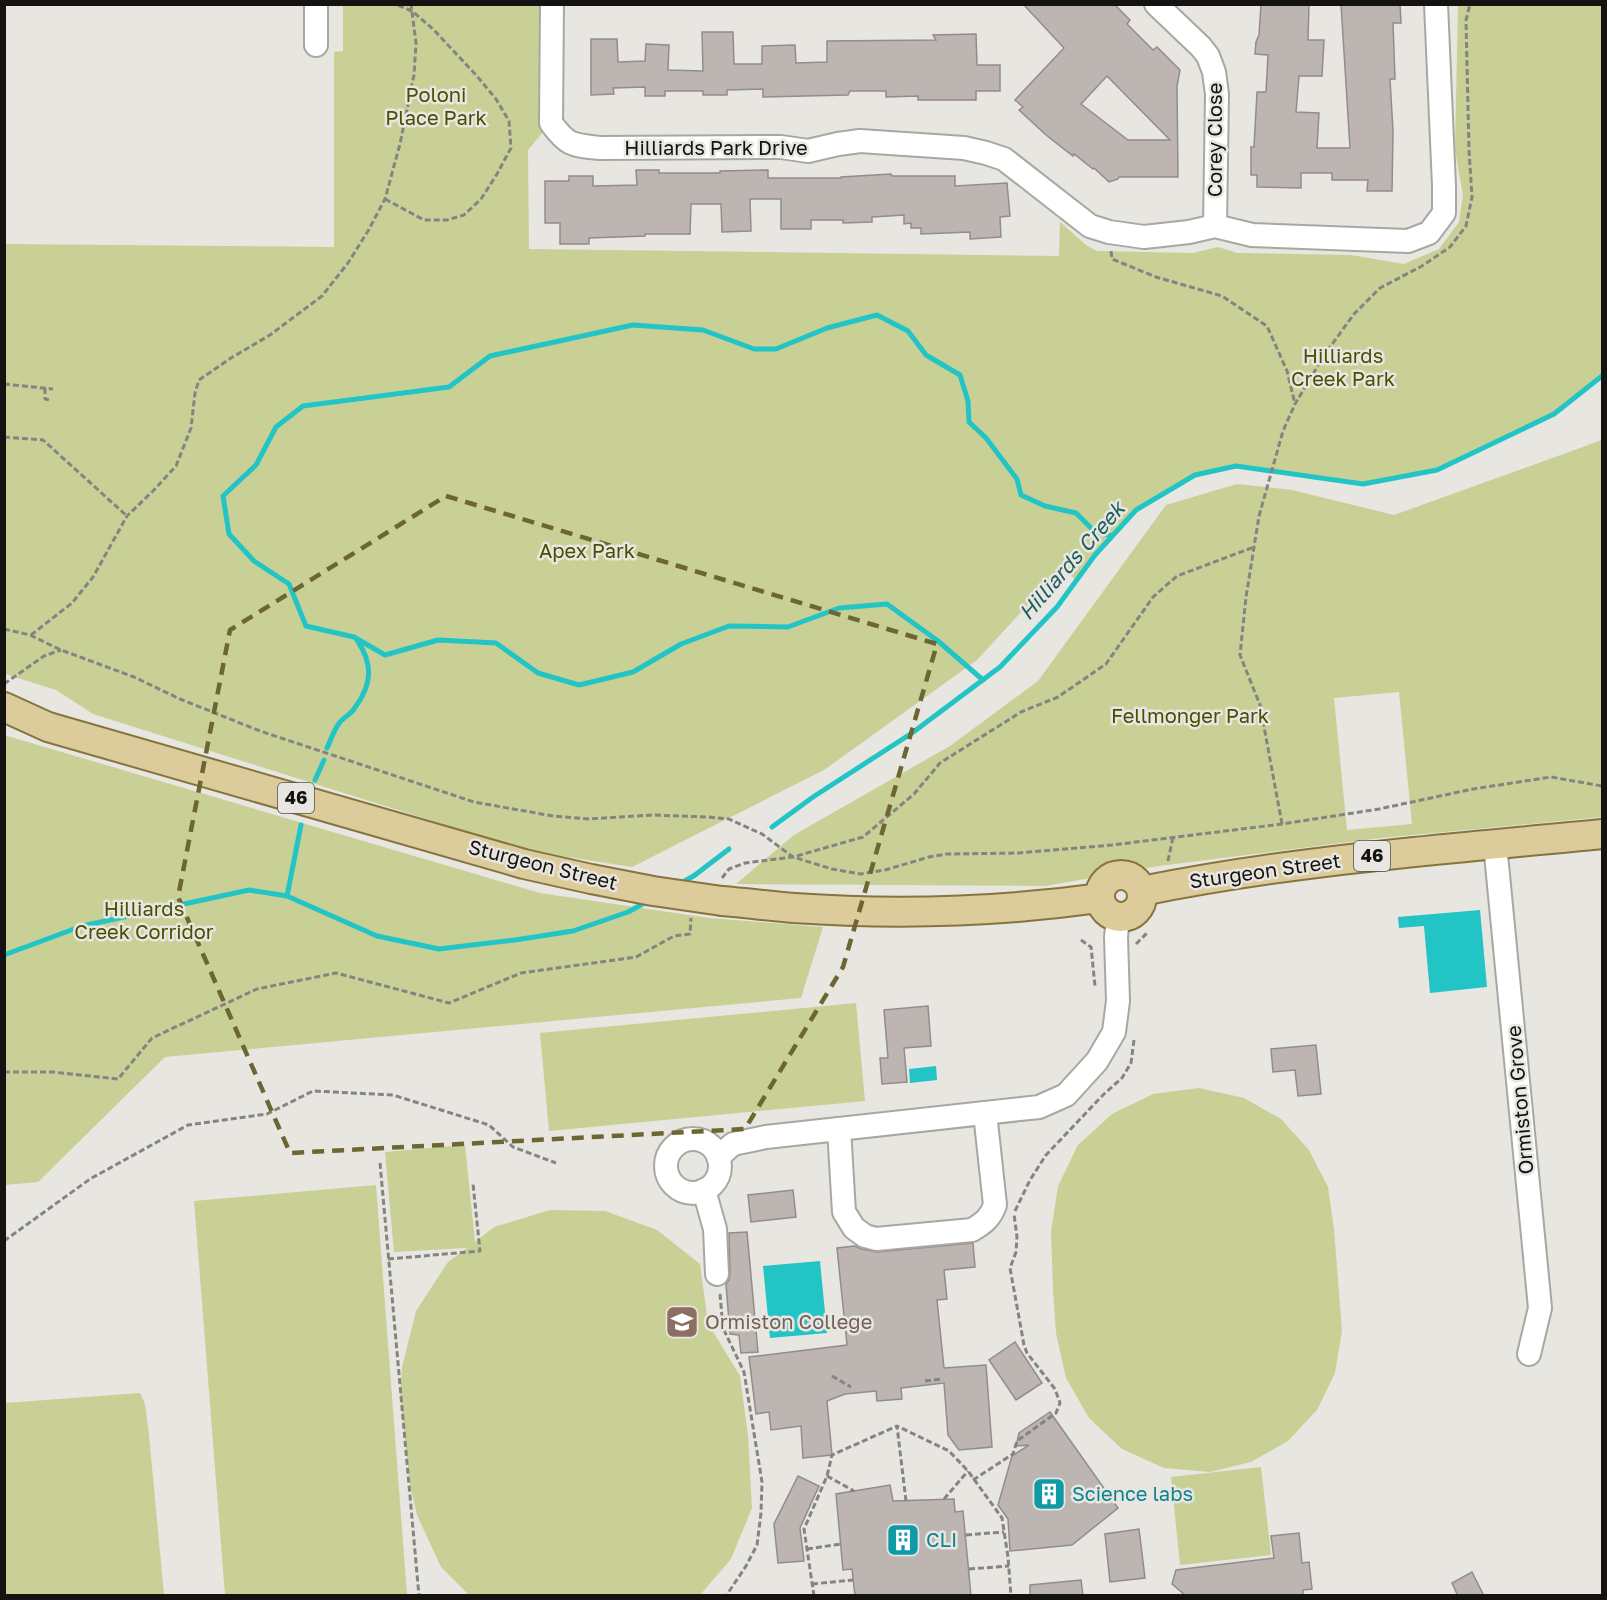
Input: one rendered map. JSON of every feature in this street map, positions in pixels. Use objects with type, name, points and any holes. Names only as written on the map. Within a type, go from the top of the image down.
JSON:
[{"type":"main road","name":"Sturgeon Street","points":[[4,707],[48,727],[524,864],[653,891],[795,908],[863,911],[1109,908],[1125,917],[1137,910],[1143,898],[1142,891],[1200,879],[1352,859],[1602,834]]},
{"type":"street","points":[[316,4],[316,45]]},
{"type":"street","name":"Hilliards Park Drive","points":[[552,4],[551,123],[562,138],[574,145],[600,148],[781,147],[808,151],[860,141],[964,148],[1004,159],[1090,226],[1109,232],[1144,237],[1189,232],[1215,226],[1252,235],[1408,241],[1429,233],[1444,213],[1436,4]]},
{"type":"street","name":"Corey Close","points":[[1156,4],[1201,47],[1208,56],[1214,72],[1216,94],[1215,226]]},
{"type":"street","name":"Ormiston Grove","points":[[1495,844],[1540,1308],[1529,1354]]},
{"type":"street","points":[[718,1157],[733,1144],[766,1137],[1039,1107],[1066,1095],[1097,1061],[1113,1032],[1118,1000],[1116,937],[1109,908]]},
{"type":"street","points":[[839,1129],[844,1212],[854,1228],[865,1236],[876,1239],[972,1230],[984,1223],[992,1214],[995,1204],[985,1113]]},
{"type":"street","points":[[689,1139],[699,1140],[714,1149],[718,1157],[717,1176],[704,1190],[686,1192],[671,1182],[667,1173],[668,1155],[680,1142],[689,1139]]},
{"type":"street","points":[[704,1190],[715,1229],[717,1274]]},
{"type":"path","points":[[385,199],[424,220],[447,220],[464,215],[481,199],[511,148],[509,122],[496,99],[433,29],[412,11],[394,4]]},
{"type":"path","points":[[30,635],[72,603],[93,577],[127,516],[176,466],[191,428],[195,393],[199,380],[270,335],[322,296],[348,263],[368,231],[385,199],[400,144],[414,75],[416,43],[411,4]]},
{"type":"path","points":[[1109,232],[1112,259],[1156,277],[1222,296],[1267,326],[1287,371],[1295,404]]},
{"type":"path","points":[[4,384],[53,389]]},
{"type":"path","points":[[45,388],[45,399],[50,400]]},
{"type":"path","points":[[1282,824],[1260,705],[1240,655],[1254,547],[1283,431]]},
{"type":"path","points":[[4,437],[43,440],[127,516]]},
{"type":"path","points":[[793,857],[863,837],[914,794],[940,763],[1021,712],[1058,697],[1106,664],[1153,597],[1177,576],[1254,547]]},
{"type":"path","points":[[4,629],[30,635],[61,650],[134,677],[180,699],[260,731],[474,802],[553,816],[588,819],[652,815],[729,819],[762,834],[793,857],[832,869],[861,874],[946,854],[1018,853],[1112,845],[1282,824],[1379,809],[1473,789],[1551,777],[1602,786]]},
{"type":"path","points":[[4,684],[44,656],[61,650]]},
{"type":"path","points":[[1166,869],[1173,837]]},
{"type":"path","points":[[4,1072],[52,1072],[118,1079],[152,1038],[257,989],[336,973],[449,1003],[521,973],[636,957],[674,936],[690,934]]},
{"type":"path","points":[[1081,940],[1091,947],[1096,992]]},
{"type":"path","points":[[4,1241],[90,1179],[188,1125],[267,1114],[313,1091],[393,1095],[489,1125],[513,1147],[556,1162]]},
{"type":"path","points":[[380,1162],[419,1596]]},
{"type":"path","points":[[388,1259],[480,1251],[473,1185]]},
{"type":"path","points":[[973,1480],[1013,1454],[1017,1441],[1056,1413],[1060,1403],[1055,1389],[1024,1346],[1010,1268],[1016,1252],[1017,1237],[1013,1202]]},
{"type":"path","points":[[717,1274],[723,1328],[744,1372],[762,1482],[757,1545],[726,1596]]},
{"type":"path","points":[[832,1376],[851,1387]]},
{"type":"path","points":[[925,1381],[943,1379]]},
{"type":"path","points":[[897,1426],[906,1500]]},
{"type":"path","points":[[814,1596],[804,1529],[827,1476],[832,1455],[897,1426],[949,1451],[968,1472],[1002,1518],[1011,1596]]},
{"type":"path","points":[[944,1499],[968,1472]]},
{"type":"path","points":[[827,1476],[854,1491]]},
{"type":"path","points":[[966,1535],[1004,1532]]},
{"type":"path","points":[[807,1549],[841,1544]]},
{"type":"path","points":[[969,1569],[1009,1566]]},
{"type":"path","points":[[812,1584],[853,1580]]},
{"type":"highlighted area","points":[[446,496],[937,644],[843,967],[745,1129],[290,1153],[178,897],[230,630]]},
{"type":"green space","name":"Apex Park","points":[[543,4],[543,132],[528,150],[529,249],[1059,256],[1060,222],[1086,245],[1097,251],[1193,253],[1218,247],[1237,253],[1351,255],[1404,264],[1439,249],[1459,222],[1463,195],[1455,150],[1458,5],[1602,5],[1602,376],[1554,414],[1437,470],[1363,484],[1236,466],[1195,475],[1136,510],[1095,555],[1077,580],[1061,569],[977,660],[824,770],[632,867],[528,851],[93,714],[56,690],[5,674],[4,244],[334,247],[334,52],[343,51],[343,5]]},
{"type":"green space","name":"Fellmonger Park","points":[[1602,440],[1602,817],[1381,838],[1159,866],[1045,886],[736,884],[794,835],[950,746],[1038,681],[1166,505],[1237,484],[1292,490],[1394,515]],"holes":[[[1399,692],[1412,824],[1347,830],[1334,698]]]},
{"type":"green space","name":"Hilliards Creek Corridor","points":[[4,735],[540,893],[709,918],[823,927],[801,998],[165,1057],[38,1182],[5,1185]]},
{"type":"green space","points":[[856,1003],[865,1101],[549,1131],[540,1033]]},
{"type":"green space","points":[[1199,1088],[1244,1098],[1281,1119],[1309,1150],[1328,1187],[1334,1229],[1342,1331],[1335,1373],[1317,1410],[1288,1441],[1251,1462],[1210,1472],[1164,1468],[1122,1449],[1089,1418],[1066,1378],[1056,1333],[1051,1232],[1058,1186],[1078,1145],[1112,1114],[1153,1094]]},
{"type":"green space","points":[[465,1145],[475,1242],[494,1227],[550,1210],[605,1211],[657,1230],[700,1264],[708,1323],[740,1376],[748,1436],[752,1508],[731,1559],[700,1595],[469,1595],[441,1567],[417,1515],[410,1485],[400,1394],[402,1367],[416,1311],[448,1262],[467,1248],[394,1252],[385,1152]]},
{"type":"green space","points":[[376,1185],[407,1595],[225,1595],[194,1201]]},
{"type":"green space","points":[[140,1393],[145,1404],[149,1435],[164,1595],[5,1595],[5,1403]]},
{"type":"green space","points":[[1261,1467],[1271,1555],[1180,1565],[1171,1477]]},
{"type":"water","points":[[1480,910],[1487,987],[1430,993],[1424,926],[1399,928],[1398,917]]},
{"type":"water","points":[[936,1066],[937,1080],[910,1083],[909,1069]]},
{"type":"water","points":[[820,1261],[827,1333],[770,1338],[763,1266]]},
{"type":"building","points":[[1023,4],[1114,4],[1130,20],[1127,24],[1153,50],[1157,47],[1180,70],[1177,86],[1178,177],[1119,177],[1109,182],[1094,168],[1074,154],[1073,156],[1046,135],[1019,110],[1023,107],[1015,100],[1064,48]],"holes":[[[1107,76],[1170,140],[1128,140],[1081,104]]]},
{"type":"building","points":[[1261,4],[1309,4],[1308,40],[1324,40],[1322,76],[1299,76],[1296,112],[1319,113],[1317,148],[1350,148],[1341,4],[1400,4],[1401,23],[1393,23],[1395,79],[1390,79],[1393,131],[1392,191],[1367,191],[1368,180],[1332,180],[1332,173],[1301,173],[1301,188],[1257,187],[1257,175],[1251,175],[1251,147],[1254,147],[1257,92],[1266,92],[1268,55],[1255,54]]},
{"type":"building","points":[[702,32],[733,32],[734,64],[762,64],[762,46],[795,45],[796,63],[827,62],[827,41],[936,40],[933,35],[976,34],[977,65],[1000,65],[1000,91],[976,91],[976,100],[918,100],[918,96],[886,97],[886,91],[850,91],[848,95],[763,97],[763,89],[727,90],[727,95],[703,95],[703,91],[665,91],[665,96],[645,96],[645,87],[613,88],[614,94],[591,95],[591,39],[617,39],[618,62],[645,61],[646,44],[669,45],[668,70],[703,71]]},
{"type":"building","points":[[636,170],[659,170],[659,173],[720,173],[720,171],[768,170],[768,178],[841,178],[891,174],[892,176],[955,176],[955,186],[1007,183],[1010,216],[1000,217],[1001,237],[970,239],[970,232],[921,234],[921,228],[911,228],[911,223],[904,224],[904,215],[872,217],[872,222],[843,223],[843,220],[811,220],[811,229],[781,229],[781,199],[750,199],[751,231],[722,232],[721,204],[691,204],[690,234],[589,238],[589,244],[560,244],[560,223],[545,223],[545,181],[569,181],[569,176],[593,176],[593,186],[637,185]]},
{"type":"building","points":[[928,1006],[931,1046],[904,1048],[907,1082],[882,1084],[880,1058],[888,1058],[884,1010]]},
{"type":"building","points":[[1316,1045],[1321,1094],[1298,1096],[1295,1070],[1273,1072],[1271,1049]]},
{"type":"building","points":[[793,1190],[796,1217],[751,1222],[748,1195]]},
{"type":"building","points":[[747,1232],[758,1352],[741,1353],[739,1335],[730,1334],[726,1284],[730,1273],[729,1233]]},
{"type":"building","points":[[973,1243],[975,1267],[944,1270],[947,1299],[937,1300],[944,1368],[986,1365],[992,1447],[959,1450],[948,1435],[944,1383],[901,1388],[902,1399],[877,1401],[876,1391],[845,1394],[827,1401],[832,1455],[803,1458],[801,1426],[771,1430],[769,1412],[756,1414],[749,1357],[847,1345],[837,1248],[855,1246],[877,1252]]},
{"type":"building","points":[[1015,1342],[1042,1383],[1016,1400],[989,1360]]},
{"type":"building","name":"Science labs","points":[[1050,1412],[1118,1508],[1072,1545],[1010,1551],[1008,1519],[998,1505],[1012,1456],[1029,1445],[1016,1446],[1019,1433]]},
{"type":"building","points":[[798,1476],[819,1486],[800,1528],[804,1561],[778,1563],[774,1524]]},
{"type":"building","name":"CLI","points":[[890,1485],[893,1501],[954,1499],[955,1512],[963,1511],[971,1596],[855,1596],[852,1569],[843,1570],[836,1494]]},
{"type":"building","points":[[1139,1529],[1145,1578],[1110,1582],[1105,1534]]},
{"type":"building","points":[[1299,1533],[1302,1563],[1309,1562],[1312,1589],[1303,1590],[1303,1596],[1186,1596],[1172,1584],[1176,1570],[1274,1558],[1271,1536]]},
{"type":"building","points":[[1472,1572],[1484,1596],[1458,1596],[1452,1583]]},
{"type":"building","points":[[1081,1580],[1083,1596],[1030,1596],[1030,1585]]},
{"type":"waterway","points":[[983,680],[938,641],[887,604],[839,608],[788,627],[729,626],[681,644],[633,672],[579,685],[538,673],[496,643],[438,640],[385,655],[354,637],[306,626],[289,584],[254,561],[229,534],[223,496],[256,465],[276,427],[303,406],[449,387],[490,356],[633,325],[703,330],[754,349],[776,349],[827,328],[877,315],[908,331],[926,355],[960,375],[968,401],[969,422],[986,438],[1017,479],[1021,495],[1045,506],[1076,513],[1094,531],[1112,536]]},
{"type":"waterway","name":"Hilliards Creek","points":[[772,827],[813,797],[912,733],[1000,667],[1057,607],[1095,555],[1136,510],[1195,475],[1236,466],[1363,484],[1437,470],[1554,414],[1602,376]]},
{"type":"waterway","points":[[327,748],[334,731],[354,709],[367,683],[368,666],[357,640]]},
{"type":"waterway","points":[[315,780],[324,760]]},
{"type":"waterway","points":[[287,896],[301,825]]},
{"type":"waterway","name":"Hilliards Creek","points":[[680,884],[729,849]]},
{"type":"waterway","name":"Hilliards Creek","points":[[4,955],[82,926],[249,890],[287,896],[377,936],[439,949],[573,931],[628,912],[648,901]]},
{"type":"place","name":"Ormiston College","points":[[682,1322]]},
{"type":"place","name":"Science labs","points":[[1049,1494]]},
{"type":"place","name":"CLI","points":[[903,1540]]},
{"type":"park label","name":"Poloni Place Park","points":[[436,106]]},
{"type":"park label","name":"Hilliards Creek Park","points":[[1343,368]]}]
